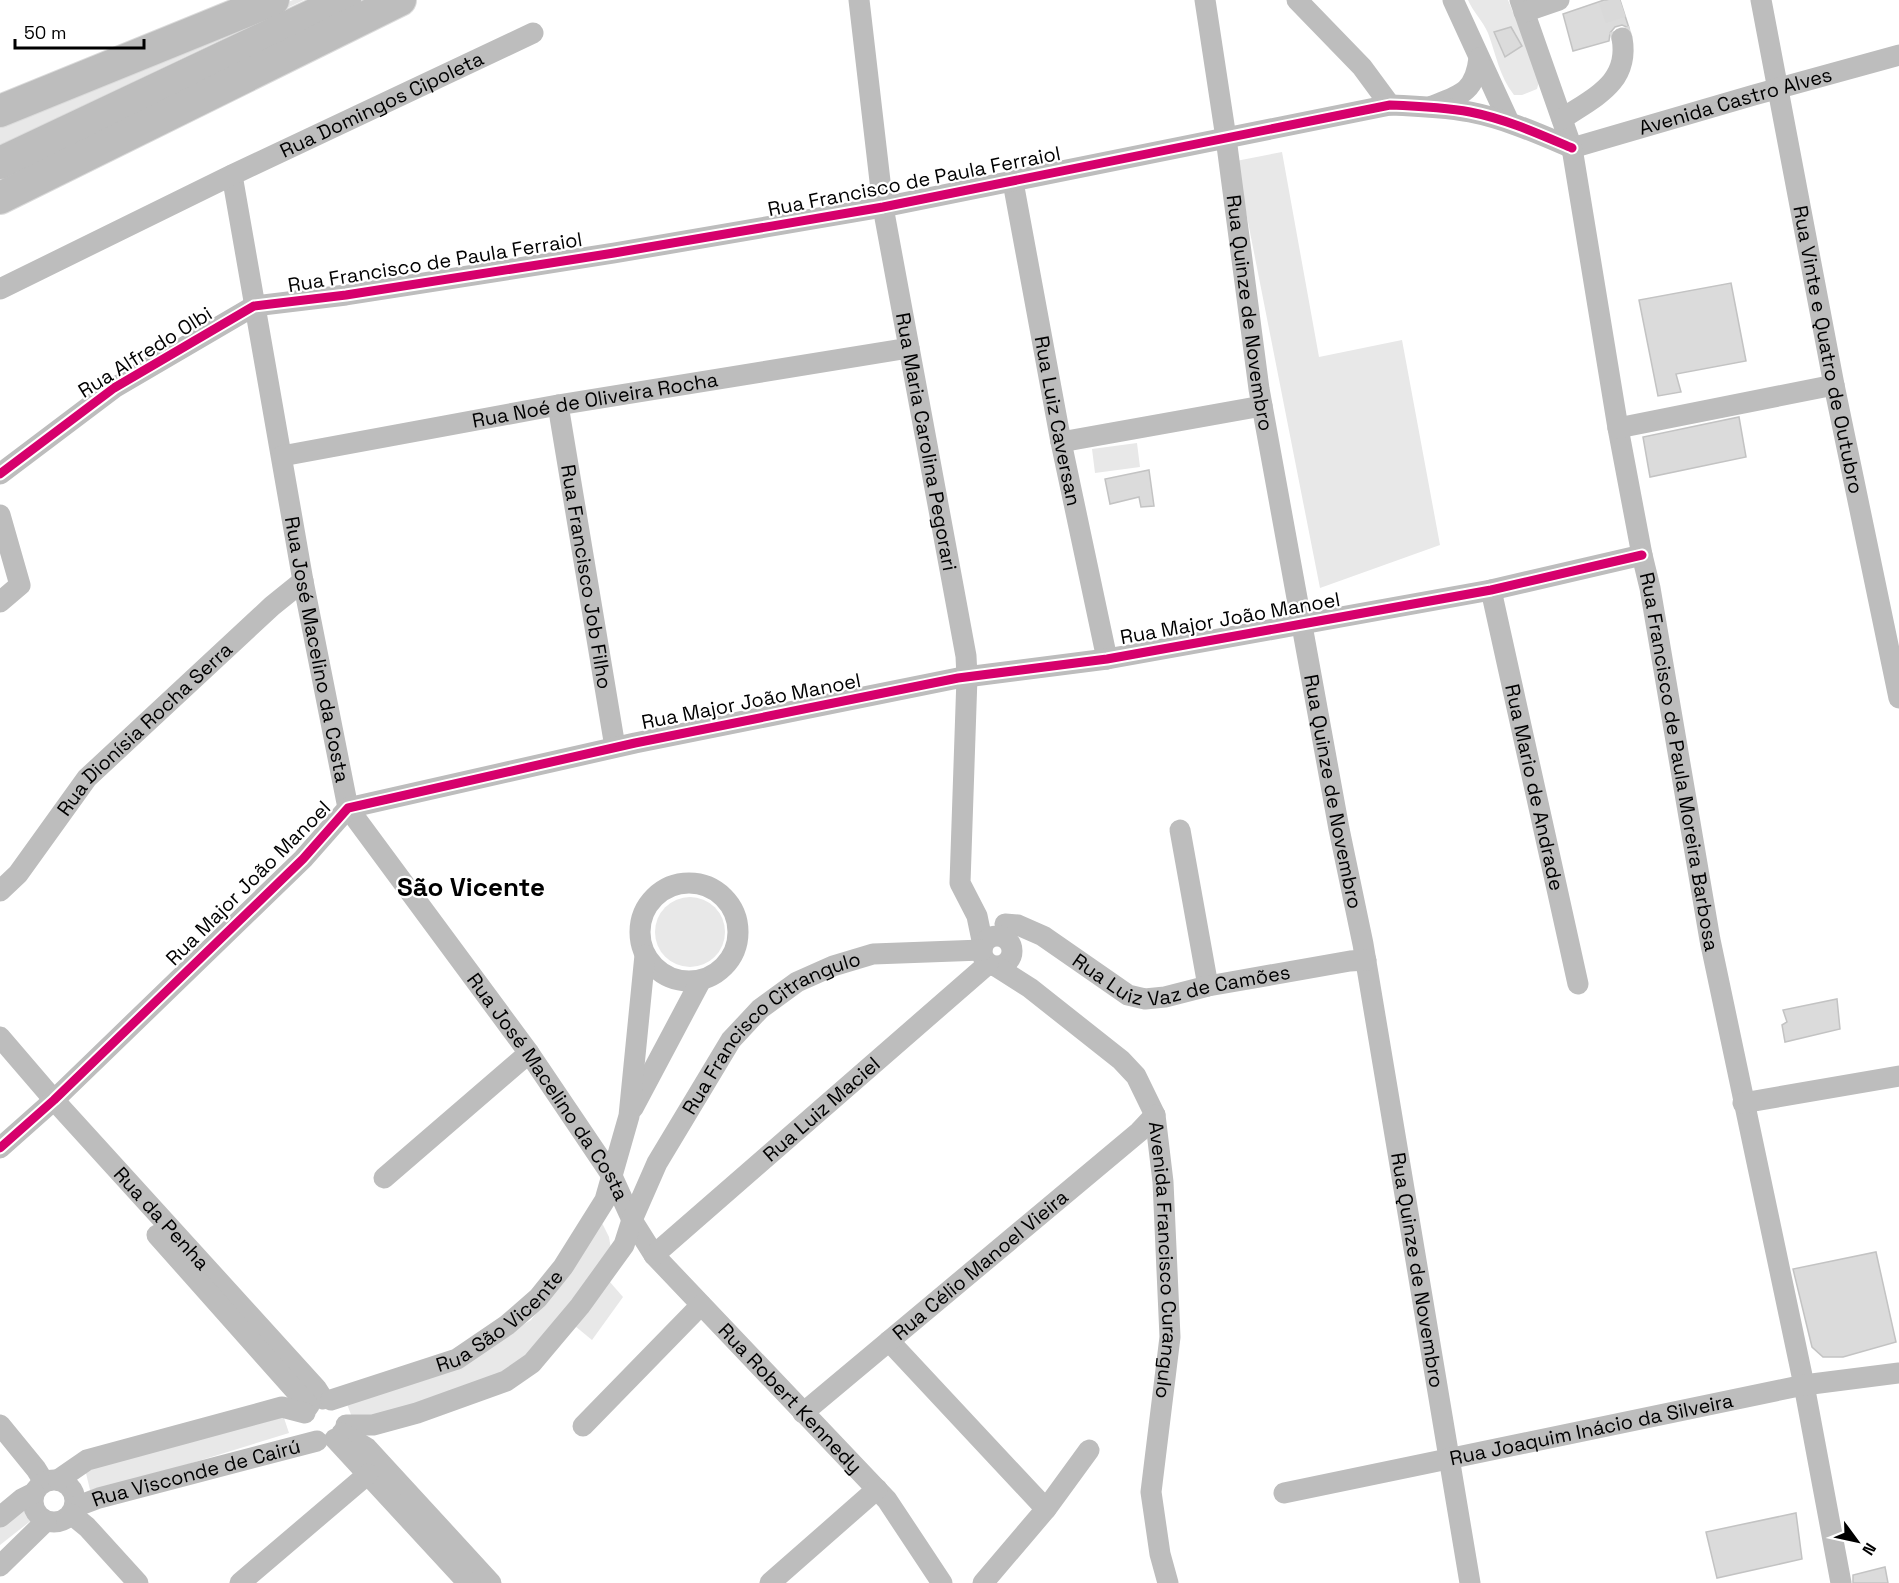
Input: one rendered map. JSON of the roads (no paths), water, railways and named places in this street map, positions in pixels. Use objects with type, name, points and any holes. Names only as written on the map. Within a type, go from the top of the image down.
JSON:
[{"type":"highway","points":[[0,111],[273,0]]},
{"type":"highway","points":[[0,164],[345,0]]},
{"type":"highway","points":[[0,198],[400,0]]},
{"type":"street","name":"Rua Maria Carolina Pegorari","points":[[859,0],[883,207],[966,656],[960,883],[977,916],[987,956]]},
{"type":"street","name":"Rua Quinze de Novembro","points":[[1205,0],[1262,406],[1339,829],[1366,960],[1470,1583]]},
{"type":"street","points":[[1297,0],[1362,66],[1390,105]]},
{"type":"street","points":[[1453,0],[1509,122]]},
{"type":"street","points":[[1522,6],[1559,0]]},
{"type":"street","name":"Rua Vinte e Quatro de Outubro","points":[[1761,0],[1834,385],[1899,698]]},
{"type":"street","name":"Rua Francisco de Paula Moreira Barbosa","points":[[1522,6],[1572,148],[1618,428],[1650,588],[1710,940],[1803,1385],[1841,1583]]},
{"type":"street","name":"Rua Domingos Cipoleta","points":[[0,289],[232,175],[533,33]]},
{"type":"street","points":[[1562,120],[1616,79],[1625,53],[1622,38]]},
{"type":"street","name":"Avenida Castro Alves","points":[[1572,148],[1899,55]]},
{"type":"street","name":"Rua Francisco de Paula Ferraiol","points":[[1431,107],[1455,97],[1473,83],[1477,76],[1479,58]]},
{"type":"street","name":"Rua Francisco de Paula Ferraiol","points":[[254,306],[358,294],[883,207],[1390,105],[1470,112],[1509,122],[1572,148]]},
{"type":"street","name":"Rua José Macelino da Costa","points":[[232,175],[303,581],[348,808],[529,1053],[612,1176],[632,1220]]},
{"type":"street","name":"Rua Luiz Caversan","points":[[1014,182],[1061,442],[1107,659]]},
{"type":"street","name":"Rua Alfredo Olbi","points":[[0,474],[114,388],[254,306]]},
{"type":"street","name":"Rua Noé de Oliveira Rocha","points":[[282,456],[558,405],[909,348]]},
{"type":"street","points":[[1618,428],[1834,385]]},
{"type":"street","name":"Rua Francisco Job Filho","points":[[558,405],[615,747]]},
{"type":"street","points":[[1061,442],[1262,406]]},
{"type":"street","points":[[0,515],[20,585],[0,602]]},
{"type":"street","name":"Rua Major João Manoel","points":[[0,1148],[49,1104],[303,859],[348,808],[615,747],[967,677],[1107,659],[1491,590],[1642,555]]},
{"type":"street","name":"Rua Dionísia Rocha Serra","points":[[0,891],[18,874],[87,778],[272,606],[303,581]]},
{"type":"street","name":"Rua Mario de Andrade","points":[[1491,590],[1578,984]]},
{"type":"street","points":[[1180,830],[1208,986]]},
{"type":"street","points":[[686,882],[702,883],[716,890],[728,901],[736,915],[739,931],[736,947],[728,962],[716,973],[701,980],[685,981],[669,977],[655,968],[645,955],[640,939],[640,923],[646,907],[656,894],[670,886],[686,882]]},
{"type":"street","points":[[977,916],[993,918],[1010,941]]},
{"type":"street","name":"Rua Luiz Vaz de Camões","points":[[1010,941],[1043,936],[1128,995],[1145,999],[1208,986],[1366,960]]},
{"type":"street","name":"Rua Luiz Maciel","points":[[654,1255],[987,956],[1002,966],[1010,960],[1010,941]]},
{"type":"street","name":"Avenida Francisco Curangulo","points":[[1010,941],[1030,987]]},
{"type":"street","name":"Rua Francisco Citrangulo","points":[[632,1220],[657,1163],[731,1040],[760,1009],[798,982],[833,966],[873,954],[987,956]]},
{"type":"street","points":[[629,1116],[645,955]]},
{"type":"street","name":"Avenida Francisco Curangulo","points":[[987,956],[1030,987],[1121,1060],[1136,1076],[1155,1115],[1162,1182],[1170,1337],[1151,1492],[1160,1554],[1168,1583]]},
{"type":"street","points":[[629,1116],[701,980]]},
{"type":"street","name":"Rua da Penha","points":[[0,1037],[49,1104]]},
{"type":"street","points":[[384,1178],[529,1053]]},
{"type":"street","name":"Rua da Penha","points":[[0,1056],[49,1104],[316,1388],[317,1404]]},
{"type":"street","points":[[1743,1103],[1899,1076]]},
{"type":"street","name":"Rua Célio Manoel Vieira","points":[[802,1413],[1139,1132],[1155,1115]]},
{"type":"street","name":"Rua São Vicente","points":[[317,1404],[457,1359],[507,1325],[538,1299],[563,1267],[604,1200],[629,1116]]},
{"type":"street","name":"Rua São Vicente","points":[[335,1435],[417,1413],[506,1382],[524,1369],[558,1334],[624,1245],[632,1220]]},
{"type":"street","name":"Rua Robert Kennedy","points":[[632,1220],[654,1255],[882,1495],[942,1583]]},
{"type":"street","points":[[583,1426],[700,1305]]},
{"type":"street","points":[[889,1341],[1046,1509]]},
{"type":"street","name":"Rua Joaquim Inácio da Silveira","points":[[1284,1493],[1803,1385],[1899,1373]]},
{"type":"street","points":[[335,1435],[342,1409],[317,1404],[303,1421],[310,1436],[335,1435],[367,1448],[491,1583]]},
{"type":"street","name":"Rua Visconde de Cairú","points":[[0,1516],[22,1499],[87,1460],[282,1407],[317,1404]]},
{"type":"street","points":[[0,1425],[46,1485]]},
{"type":"street","points":[[335,1435],[468,1583]]},
{"type":"street","name":"Rua Visconde de Cairú","points":[[73,1511],[99,1498],[335,1435]]},
{"type":"street","points":[[983,1583],[1046,1509],[1089,1450]]},
{"type":"street","points":[[240,1583],[368,1474]]},
{"type":"street","points":[[46,1485],[71,1487],[76,1500],[73,1511],[60,1522],[46,1521],[36,1513],[33,1506],[46,1485]]},
{"type":"street","points":[[770,1583],[882,1495]]},
{"type":"street","points":[[792,1583],[882,1495]]},
{"type":"street","points":[[73,1511],[138,1583]]},
{"type":"street","points":[[0,1566],[46,1521]]},
{"type":"tunnel","points":[[1609,0],[1622,38]]},
{"type":"district","name":"São Vicente","points":[[471,887]]}]
